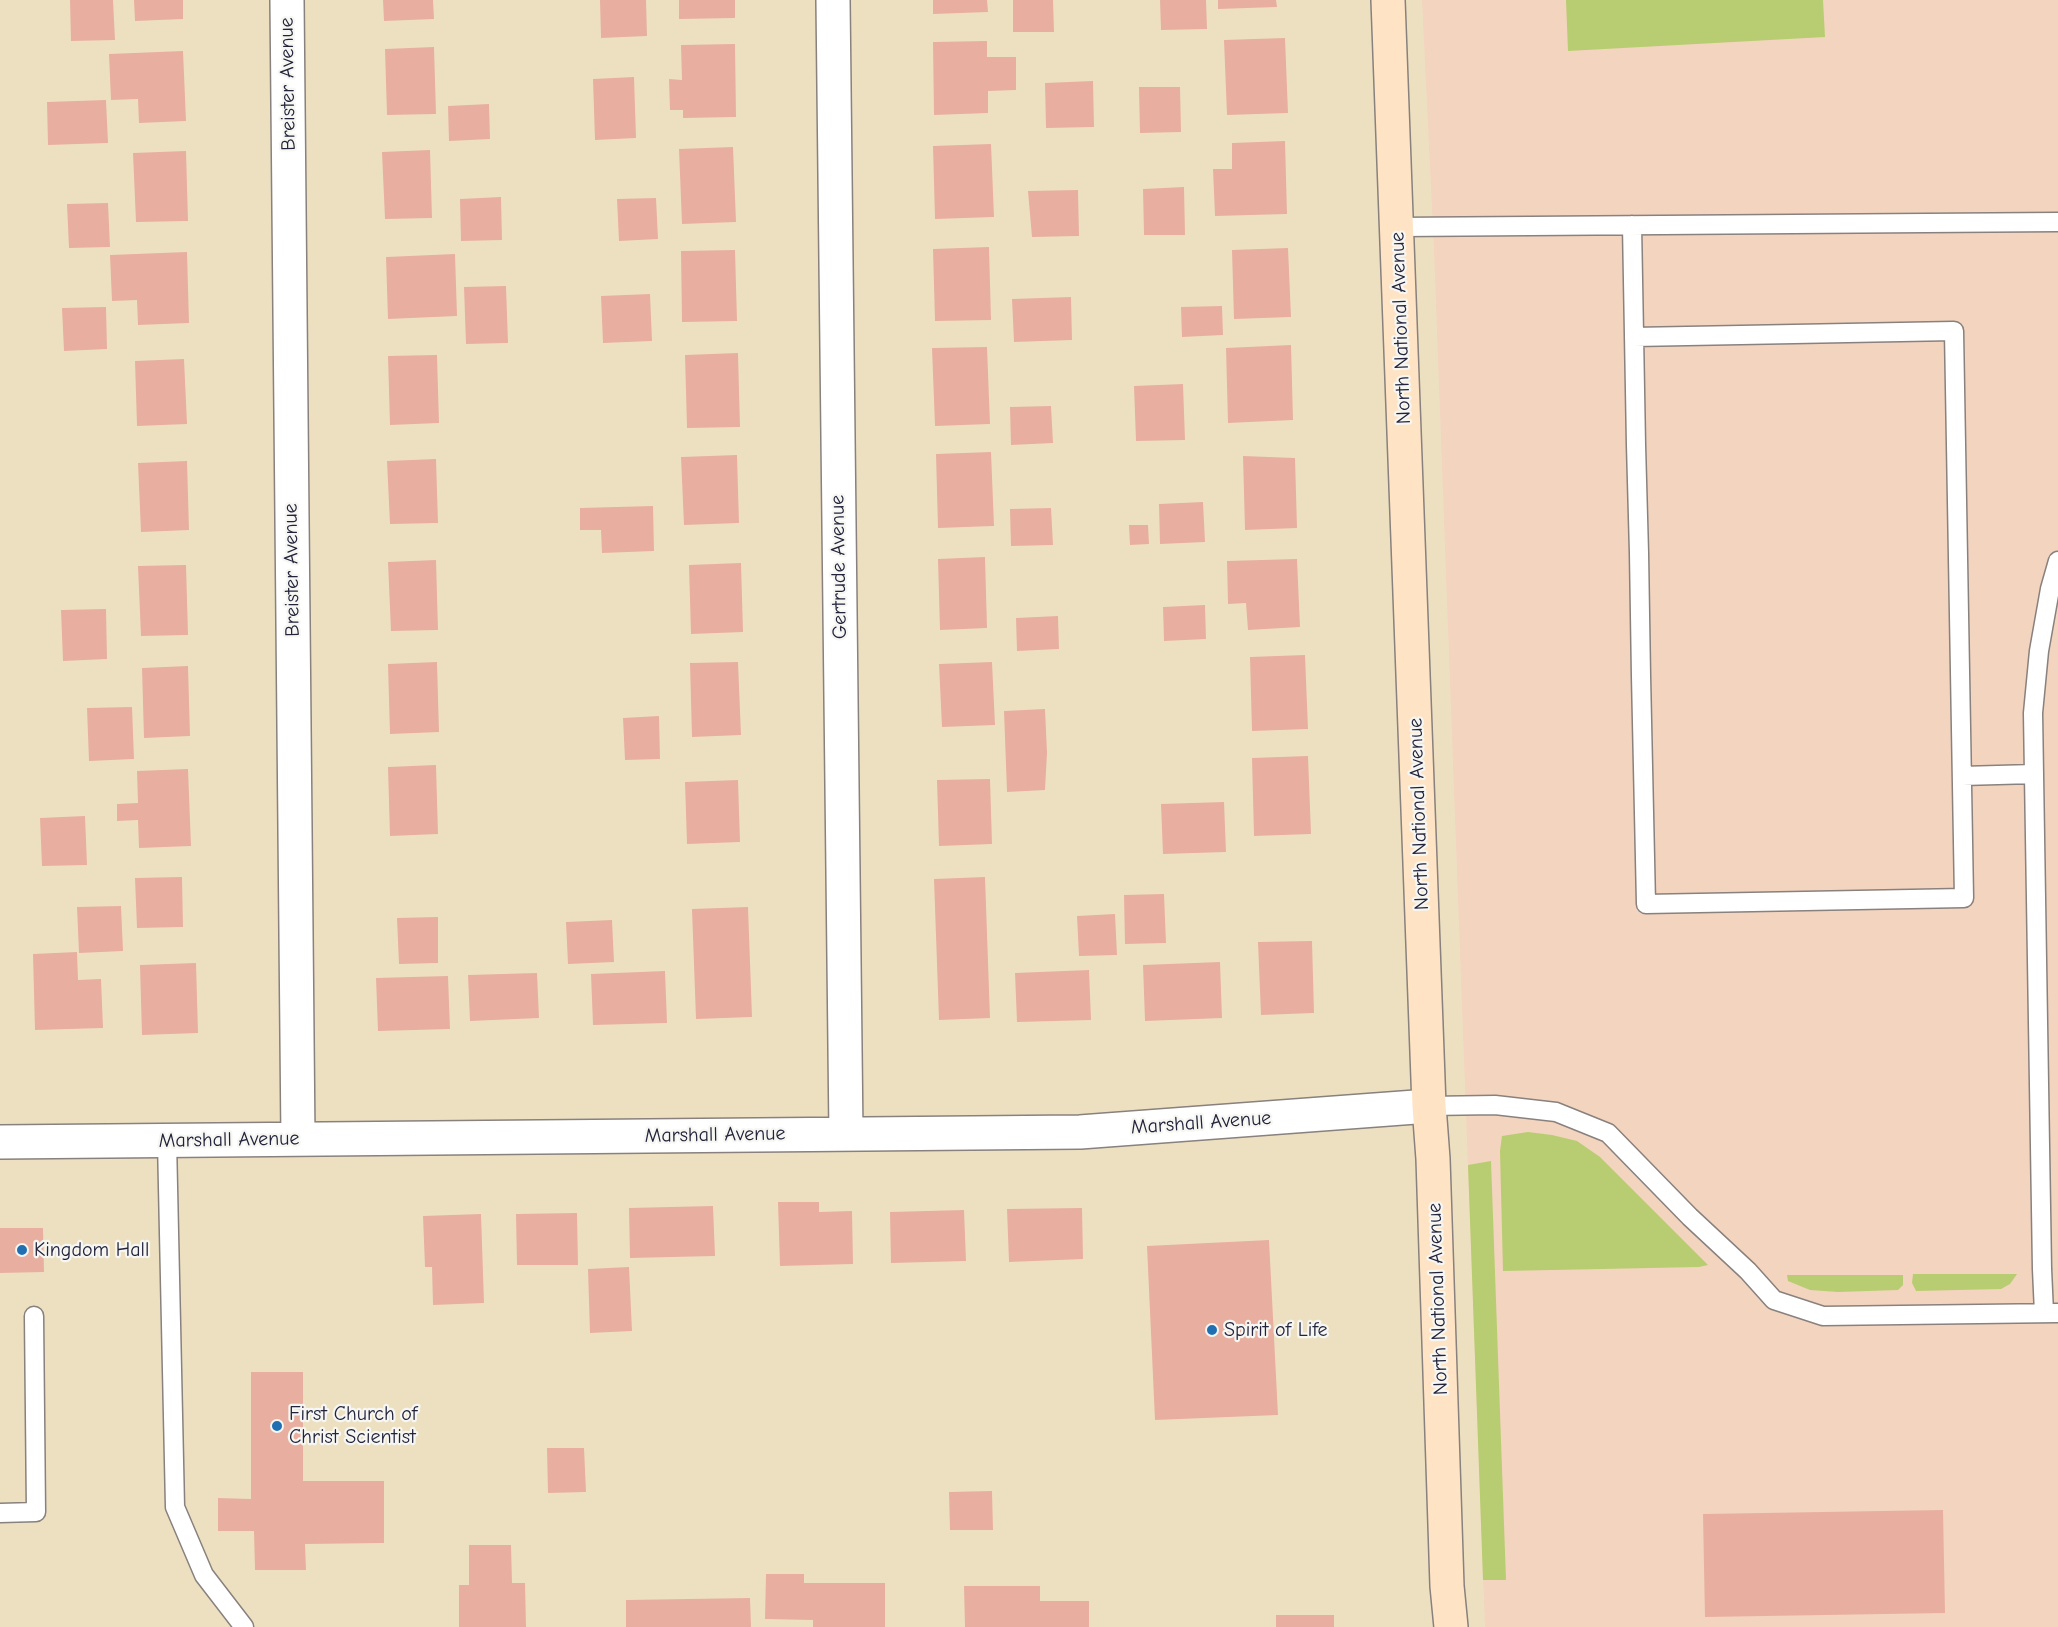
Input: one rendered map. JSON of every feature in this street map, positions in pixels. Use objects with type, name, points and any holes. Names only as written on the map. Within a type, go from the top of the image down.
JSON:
[{"type":"street","name":"Breister Avenue","points":[[287,0],[298,1139]]},
{"type":"street","name":"Gertrude Avenue","points":[[833,0],[846,1134]]},
{"type":"street","name":"North National Avenue","points":[[1388,0],[1429,1106],[1434,1183],[1447,1586],[1452,1627]]},
{"type":"street","name":"Marshall Avenue","points":[[0,1142],[1080,1132],[1429,1106]]},
{"type":"lane","points":[[1398,227],[2058,222]]},
{"type":"lane","points":[[1632,225],[1634,337],[1646,904],[1964,898],[1953,331],[1634,337]]},
{"type":"lane","points":[[1429,1106],[1495,1105],[1556,1112],[1608,1134],[1690,1217],[1748,1271],[1774,1300],[1823,1316],[2051,1313],[2042,1269],[2033,713],[2039,651],[2050,589],[2058,561]]},
{"type":"lane","points":[[1962,776],[2034,774]]},
{"type":"lane","points":[[167,1141],[175,1508],[204,1575],[244,1627]]},
{"type":"lane","points":[[0,1513],[36,1512],[34,1316]]},
{"type":"shaded area","points":[[1422,0],[2058,0],[2058,1627],[1485,1627],[1434,249]]},
{"type":"green space","points":[[1566,0],[1823,0],[1825,37],[1568,51]]},
{"type":"green space","points":[[1528,1132],[1577,1141],[1600,1157],[1708,1265],[1503,1271],[1500,1151],[1502,1136]]},
{"type":"green space","points":[[1491,1161],[1506,1580],[1483,1580],[1468,1165]]},
{"type":"green space","points":[[1913,1274],[2017,1274],[2010,1284],[2001,1289],[1916,1291],[1912,1283]]},
{"type":"green space","points":[[1787,1275],[1903,1275],[1903,1285],[1898,1290],[1838,1292],[1810,1290],[1788,1281]]},
{"type":"building","points":[[70,0],[113,0],[115,40],[71,41]]},
{"type":"building","points":[[134,0],[183,0],[183,19],[135,21]]},
{"type":"building","points":[[383,0],[433,0],[434,19],[384,21]]},
{"type":"building","points":[[600,0],[646,0],[647,36],[601,38]]},
{"type":"building","points":[[679,0],[735,0],[735,18],[679,19]]},
{"type":"building","points":[[933,0],[987,0],[988,12],[933,14]]},
{"type":"building","points":[[1013,0],[1053,0],[1054,32],[1013,32]]},
{"type":"building","points":[[1160,0],[1206,0],[1207,29],[1161,30]]},
{"type":"building","points":[[1218,0],[1276,0],[1277,7],[1218,9]]},
{"type":"building","points":[[1285,38],[1288,113],[1227,115],[1224,40]]},
{"type":"building","points":[[987,41],[987,57],[1016,57],[1016,90],[988,91],[988,113],[934,115],[933,42]]},
{"type":"building","points":[[735,44],[736,117],[683,118],[683,110],[670,110],[669,79],[682,80],[681,45]]},
{"type":"building","points":[[434,47],[436,114],[387,115],[385,49]]},
{"type":"building","points":[[183,51],[186,121],[139,123],[138,99],[111,100],[109,54]]},
{"type":"building","points":[[634,77],[636,138],[595,140],[593,79]]},
{"type":"building","points":[[1093,81],[1094,127],[1046,128],[1045,83]]},
{"type":"building","points":[[1139,87],[1180,87],[1181,132],[1140,133]]},
{"type":"building","points":[[106,100],[108,143],[48,145],[47,102]]},
{"type":"building","points":[[489,104],[490,139],[449,141],[448,106]]},
{"type":"building","points":[[1285,141],[1287,214],[1215,216],[1213,169],[1232,169],[1232,143]]},
{"type":"building","points":[[991,144],[994,217],[935,219],[933,146]]},
{"type":"building","points":[[733,147],[736,222],[682,224],[679,149]]},
{"type":"building","points":[[430,150],[432,218],[385,219],[382,152]]},
{"type":"building","points":[[186,151],[188,221],[136,222],[133,153]]},
{"type":"building","points":[[1184,187],[1185,235],[1144,235],[1143,189]]},
{"type":"building","points":[[1078,190],[1079,236],[1032,237],[1028,191]]},
{"type":"building","points":[[501,197],[502,240],[461,241],[460,199]]},
{"type":"building","points":[[656,198],[658,239],[619,241],[617,199]]},
{"type":"building","points":[[108,203],[110,247],[69,248],[67,204]]},
{"type":"building","points":[[989,247],[991,320],[935,321],[933,249]]},
{"type":"building","points":[[1288,248],[1291,317],[1234,319],[1232,250]]},
{"type":"building","points":[[735,250],[737,321],[682,322],[681,251]]},
{"type":"building","points":[[187,252],[189,323],[138,325],[137,300],[112,301],[110,255]]},
{"type":"building","points":[[455,254],[457,316],[388,319],[386,257]]},
{"type":"building","points":[[506,286],[508,343],[466,344],[464,287]]},
{"type":"building","points":[[650,294],[652,341],[603,343],[601,296]]},
{"type":"building","points":[[1071,297],[1072,340],[1014,342],[1012,299]]},
{"type":"building","points":[[1222,306],[1223,335],[1182,337],[1181,307]]},
{"type":"building","points":[[106,307],[107,349],[64,351],[62,308]]},
{"type":"building","points":[[1291,345],[1293,420],[1228,423],[1226,348]]},
{"type":"building","points":[[987,347],[990,424],[935,426],[932,348]]},
{"type":"building","points":[[738,353],[740,427],[687,428],[685,355]]},
{"type":"building","points":[[437,355],[439,423],[390,425],[388,356]]},
{"type":"building","points":[[184,359],[187,424],[137,426],[135,361]]},
{"type":"building","points":[[1183,384],[1185,440],[1136,441],[1134,386]]},
{"type":"building","points":[[1051,406],[1053,443],[1011,445],[1010,407]]},
{"type":"building","points":[[991,452],[994,526],[938,528],[936,454]]},
{"type":"building","points":[[737,455],[739,523],[684,525],[681,457]]},
{"type":"building","points":[[1243,456],[1295,458],[1297,528],[1245,530]]},
{"type":"building","points":[[436,459],[438,523],[390,524],[387,461]]},
{"type":"building","points":[[187,461],[189,530],[141,532],[138,463]]},
{"type":"building","points":[[1203,502],[1205,542],[1160,544],[1159,504]]},
{"type":"building","points":[[653,506],[654,551],[602,553],[601,530],[580,530],[580,508]]},
{"type":"building","points":[[1051,508],[1053,545],[1011,546],[1010,509]]},
{"type":"building","points":[[1129,525],[1148,525],[1149,544],[1130,545]]},
{"type":"building","points":[[985,557],[987,628],[940,630],[938,559]]},
{"type":"building","points":[[1297,559],[1300,627],[1248,630],[1246,603],[1228,604],[1227,561]]},
{"type":"building","points":[[436,560],[438,630],[391,631],[388,562]]},
{"type":"building","points":[[741,563],[743,632],[691,634],[689,565]]},
{"type":"building","points":[[186,565],[188,635],[141,636],[138,566]]},
{"type":"building","points":[[1205,605],[1206,639],[1164,641],[1163,607]]},
{"type":"building","points":[[106,609],[107,659],[63,661],[61,610]]},
{"type":"building","points":[[1058,616],[1059,649],[1017,651],[1016,618]]},
{"type":"building","points":[[1305,655],[1308,729],[1252,731],[1250,657]]},
{"type":"building","points":[[437,662],[439,732],[390,734],[388,664]]},
{"type":"building","points":[[738,662],[741,735],[692,737],[690,663]]},
{"type":"building","points":[[992,662],[995,725],[942,727],[939,664]]},
{"type":"building","points":[[188,666],[190,736],[144,738],[142,668]]},
{"type":"building","points":[[132,707],[134,759],[89,761],[87,708]]},
{"type":"building","points":[[1045,709],[1047,753],[1045,790],[1007,792],[1004,711]]},
{"type":"building","points":[[659,716],[660,759],[625,760],[623,718]]},
{"type":"building","points":[[1308,756],[1311,834],[1254,836],[1252,758]]},
{"type":"building","points":[[436,765],[438,834],[390,836],[388,767]]},
{"type":"building","points":[[188,769],[191,846],[139,848],[138,820],[117,821],[117,804],[138,803],[137,771]]},
{"type":"building","points":[[990,779],[992,844],[939,846],[937,780]]},
{"type":"building","points":[[738,780],[740,842],[687,844],[685,782]]},
{"type":"building","points":[[1224,802],[1226,852],[1163,854],[1161,804]]},
{"type":"building","points":[[85,816],[87,865],[42,866],[40,818]]},
{"type":"building","points":[[182,877],[183,927],[137,928],[135,878]]},
{"type":"building","points":[[985,877],[990,1018],[939,1020],[934,879]]},
{"type":"building","points":[[1164,894],[1166,943],[1125,944],[1124,895]]},
{"type":"building","points":[[121,906],[123,951],[79,953],[77,907]]},
{"type":"building","points":[[748,907],[752,1017],[696,1019],[692,909]]},
{"type":"building","points":[[1115,914],[1117,955],[1079,956],[1077,916]]},
{"type":"building","points":[[438,917],[438,963],[399,964],[397,918]]},
{"type":"building","points":[[612,920],[614,962],[568,964],[566,922]]},
{"type":"building","points":[[1312,941],[1314,1013],[1261,1015],[1258,942]]},
{"type":"building","points":[[77,952],[78,980],[101,979],[103,1028],[35,1030],[33,954]]},
{"type":"building","points":[[1220,962],[1222,1018],[1145,1021],[1143,965]]},
{"type":"building","points":[[196,963],[198,1033],[142,1035],[140,965]]},
{"type":"building","points":[[1089,970],[1091,1020],[1017,1022],[1015,973]]},
{"type":"building","points":[[665,971],[667,1023],[593,1025],[591,974]]},
{"type":"building","points":[[537,973],[539,1018],[470,1021],[468,975]]},
{"type":"building","points":[[448,976],[450,1029],[378,1031],[376,978]]},
{"type":"building","points":[[778,1202],[819,1202],[819,1212],[852,1211],[853,1264],[780,1266]]},
{"type":"building","points":[[713,1206],[715,1256],[630,1258],[629,1208]]},
{"type":"building","points":[[1082,1208],[1083,1259],[1009,1262],[1007,1209]]},
{"type":"building","points":[[964,1210],[966,1261],[891,1263],[890,1212]]},
{"type":"building","points":[[577,1213],[578,1265],[517,1265],[516,1214]]},
{"type":"building","points":[[481,1214],[484,1303],[433,1305],[432,1267],[425,1267],[423,1216]]},
{"type":"building","name":"Kingdom Hall","points":[[0,1228],[43,1228],[44,1272],[0,1273]]},
{"type":"building","name":"Spirit of Life","points":[[1269,1240],[1278,1415],[1155,1420],[1147,1246]]},
{"type":"building","points":[[629,1267],[632,1331],[590,1333],[588,1269]]},
{"type":"building","name":"First Church of Christ Scientist","points":[[251,1372],[303,1372],[303,1481],[384,1481],[384,1543],[305,1544],[306,1570],[255,1570],[254,1531],[218,1531],[218,1498],[251,1499]]},
{"type":"building","points":[[547,1448],[584,1448],[586,1492],[548,1493]]},
{"type":"building","points":[[992,1491],[993,1530],[950,1530],[949,1492]]},
{"type":"building","points":[[1943,1510],[1945,1613],[1705,1617],[1703,1514]]},
{"type":"building","points":[[469,1545],[511,1545],[512,1583],[525,1583],[526,1627],[459,1627],[459,1585],[469,1585]]},
{"type":"building","points":[[766,1574],[804,1574],[804,1583],[885,1583],[885,1627],[813,1627],[813,1620],[765,1619]]},
{"type":"building","points":[[964,1586],[1040,1586],[1040,1601],[1089,1601],[1089,1627],[965,1627]]},
{"type":"building","points":[[750,1598],[751,1627],[626,1627],[626,1600]]},
{"type":"building","points":[[1276,1615],[1334,1615],[1334,1627],[1276,1627]]},
{"type":"place","name":"Kingdom Hall","points":[[22,1250]]},
{"type":"place","name":"Spirit of Life","points":[[1212,1330]]},
{"type":"place","name":"First Church of Christ Scientist","points":[[277,1426]]}]
